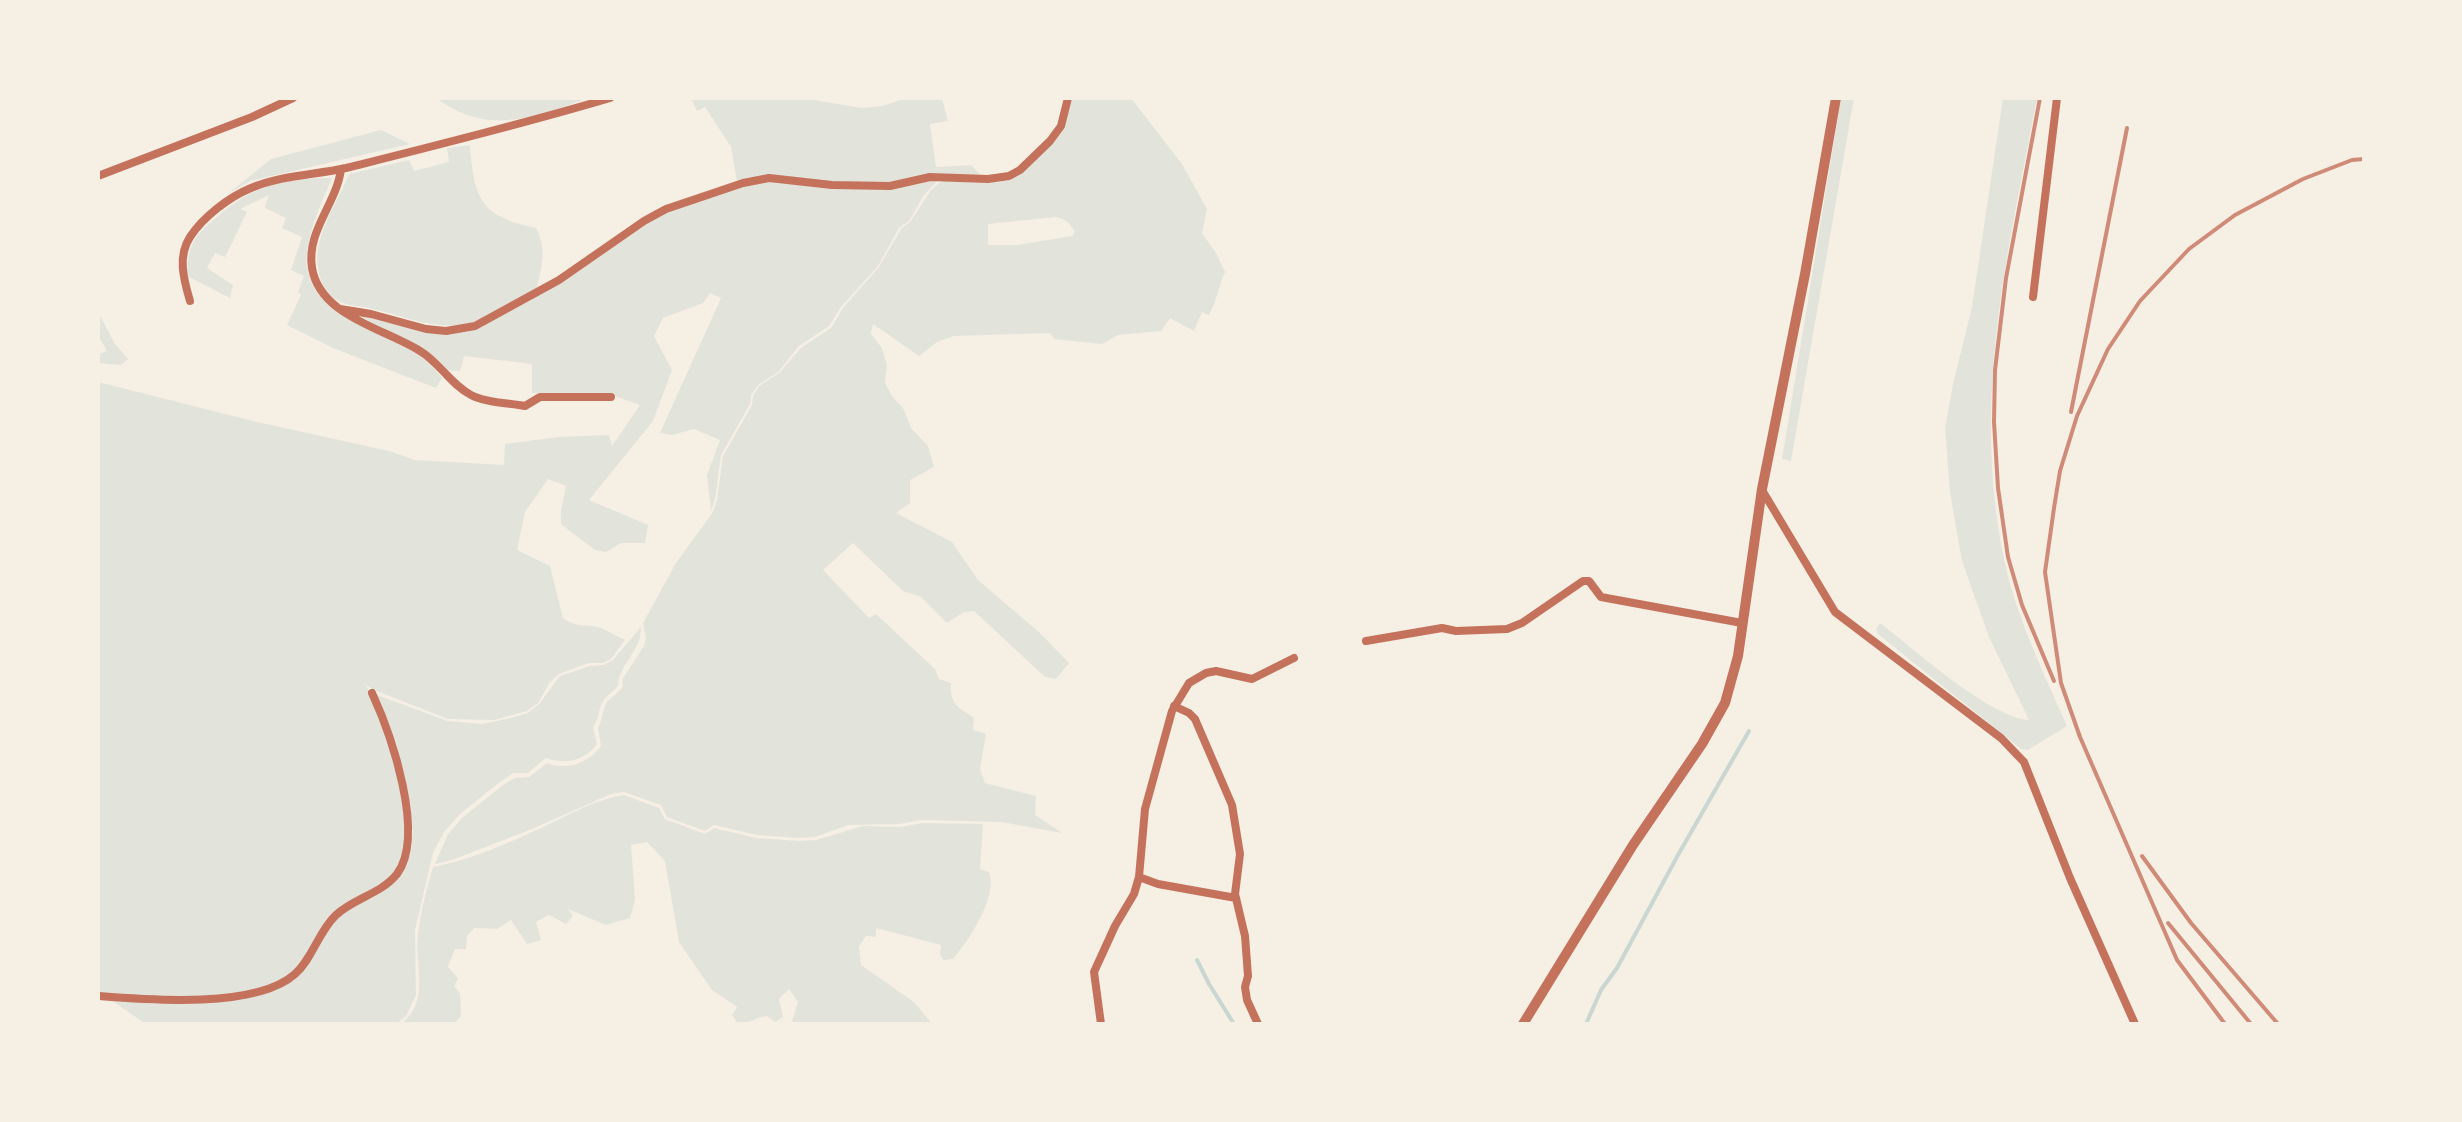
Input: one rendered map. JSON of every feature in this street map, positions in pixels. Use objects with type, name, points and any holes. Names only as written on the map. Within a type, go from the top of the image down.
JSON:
[{"type":"street","points":[[98,176],[252,117],[293,98]]},
{"type":"street","points":[[190,301],[182,271],[183,254],[191,235],[207,218],[251,188],[503,129],[610,98]]},
{"type":"street","points":[[340,309],[426,329],[446,331],[475,326],[559,280],[666,209],[743,183],[769,178],[832,185],[890,186],[930,177],[988,179],[1009,176],[1020,170],[1050,141],[1061,126],[1068,98]]},
{"type":"street","points":[[1523,1024],[1633,845],[1717,719],[1730,687],[1738,656],[1762,489],[1836,98]]},
{"type":"street","points":[[2033,297],[2057,98]]},
{"type":"street","points":[[341,169],[339,182],[320,222],[311,264],[316,287],[340,309],[423,352],[446,376],[473,397],[525,406],[540,397],[611,397]]},
{"type":"street","points":[[1762,489],[1835,612],[2001,738],[2024,762],[2070,878],[2135,1024]]},
{"type":"street","points":[[1366,641],[1442,628],[1456,631],[1507,629],[1522,623],[1583,581],[1589,581],[1601,597],[1742,623]]},
{"type":"street","points":[[1101,1024],[1094,972],[1134,894],[1139,877],[1145,809],[1174,706],[1189,683],[1206,673],[1216,671],[1252,679],[1294,658]]},
{"type":"street","points":[[98,996],[173,1000],[223,998],[264,991],[291,978],[301,968],[327,925],[338,913],[371,895],[395,876],[407,852],[410,836],[408,820],[389,734],[372,693]]},
{"type":"street","points":[[1174,706],[1195,719],[1232,805],[1240,854],[1236,898],[1245,936],[1248,976],[1245,987],[1247,1000],[1258,1024]]},
{"type":"street","points":[[1139,877],[1158,884],[1236,898]]},
{"type":"shaded area","points":[[436,98],[589,98],[530,117],[493,120],[455,110]]},
{"type":"shaded area","points":[[691,98],[807,99],[862,108],[883,106],[906,98],[942,98],[948,121],[930,124],[936,167],[971,165],[981,175],[885,183],[737,182],[731,147],[705,107],[697,111]]},
{"type":"shaded area","points":[[1071,98],[1131,98],[1182,164],[1207,209],[1202,233],[1225,272],[1209,315],[1202,312],[1194,331],[1170,318],[1161,331],[1118,335],[1102,344],[1054,339],[1050,333],[954,336],[937,342],[919,356],[873,324],[871,334],[882,348],[887,365],[885,383],[903,408],[911,428],[928,446],[934,467],[910,480],[910,503],[896,513],[952,542],[978,580],[1040,633],[1069,663],[1056,679],[1045,677],[974,611],[964,612],[947,623],[921,597],[903,591],[853,543],[823,570],[869,618],[876,614],[935,669],[939,679],[951,683],[956,704],[974,718],[973,730],[986,734],[980,769],[985,783],[1036,796],[1035,815],[1062,833],[1001,822],[922,820],[899,824],[848,825],[815,837],[799,838],[757,835],[714,825],[705,831],[667,817],[661,805],[624,792],[611,794],[532,829],[435,864],[448,834],[462,818],[503,785],[515,778],[529,777],[547,763],[562,766],[577,764],[601,746],[598,728],[605,705],[622,688],[623,678],[644,646],[643,623],[676,563],[713,512],[723,456],[752,405],[759,386],[779,373],[801,348],[831,328],[843,308],[879,267],[901,229],[910,222],[931,190],[944,179],[1008,179],[1053,141]],"holes":[[[1059,218],[1073,229],[1075,232],[1072,236],[1017,245],[988,245],[988,224]]]},
{"type":"shaded area","points":[[1841,98],[1854,98],[1791,461],[1782,459]]},
{"type":"shaded area","points":[[2003,98],[2037,98],[1998,322],[1991,434],[1994,491],[2002,549],[2013,595],[2067,726],[2028,750],[2021,749],[1878,634],[1876,629],[1880,623],[1952,680],[1994,708],[2029,720],[1989,637],[1962,561],[1950,492],[1945,428],[1972,307]]},
{"type":"shaded area","points":[[381,130],[410,144],[250,181],[229,193],[271,159]]},
{"type":"shaded area","points":[[470,145],[474,179],[484,202],[503,218],[536,228],[542,250],[537,288],[484,318],[453,325],[429,323],[350,305],[332,296],[320,276],[319,246],[326,222],[349,174],[409,160],[414,171],[449,162],[447,148]]},
{"type":"shaded area","points":[[332,178],[308,245],[307,267],[312,285],[323,299],[353,322],[426,360],[442,378],[436,388],[333,348],[287,325],[301,295],[298,292],[304,276],[291,270],[302,237],[282,228],[286,218],[265,208],[269,195],[240,209],[247,212],[225,257],[215,253],[207,268],[233,285],[230,298],[187,276],[193,242],[243,198],[284,182]]},
{"type":"shaded area","points":[[939,179],[924,195],[909,221],[899,228],[878,266],[841,307],[829,326],[799,346],[778,372],[758,385],[751,395],[750,404],[721,455],[711,511],[707,475],[720,440],[694,429],[672,435],[660,433],[721,298],[710,293],[703,303],[663,318],[654,336],[672,370],[653,421],[589,500],[648,525],[645,543],[621,543],[606,552],[595,550],[561,524],[566,486],[548,479],[525,512],[517,550],[550,566],[563,618],[574,624],[601,628],[625,640],[611,659],[559,674],[550,682],[538,703],[527,711],[494,720],[448,719],[365,684],[394,756],[409,836],[394,876],[337,912],[300,968],[263,990],[174,999],[98,993],[98,382],[389,451],[415,460],[504,465],[505,444],[558,437],[609,435],[612,446],[640,405],[612,395],[532,393],[532,364],[464,356],[460,371],[443,370],[361,316],[410,327],[475,329],[524,304],[664,213],[762,180],[859,189]]},
{"type":"shaded area","points":[[98,312],[115,344],[128,359],[121,365],[98,363],[98,354],[107,351],[98,335]]},
{"type":"shaded area","points":[[641,627],[638,644],[622,671],[618,686],[601,704],[593,727],[597,744],[592,750],[574,760],[546,758],[528,773],[513,773],[460,814],[444,832],[433,853],[415,930],[416,995],[406,1016],[396,1024],[146,1024],[108,998],[223,999],[292,979],[339,914],[400,876],[411,853],[413,831],[396,741],[377,695],[448,721],[482,724],[511,718],[528,713],[539,704],[560,676],[613,660]]},
{"type":"shaded area","points":[[624,795],[659,808],[665,819],[705,834],[714,828],[756,838],[799,841],[816,840],[863,826],[983,824],[980,869],[989,872],[989,893],[974,930],[953,959],[943,960],[941,945],[876,928],[876,937],[866,936],[859,946],[861,965],[914,1002],[932,1024],[791,1024],[798,1002],[789,989],[779,999],[783,1017],[775,1022],[767,1016],[738,1024],[732,1015],[737,1007],[712,990],[679,942],[665,861],[647,842],[631,845],[635,900],[630,918],[606,925],[568,909],[573,916],[566,924],[549,915],[536,922],[541,940],[527,944],[511,920],[497,929],[474,928],[467,936],[466,949],[455,949],[448,967],[458,978],[454,986],[460,993],[461,1016],[454,1024],[401,1024],[416,1005],[419,994],[419,926],[433,867],[489,850],[592,804]]},
{"type":"waterway","points":[[1586,1024],[1601,990],[1617,968],[1749,731]]},
{"type":"waterway","points":[[1197,960],[1234,1024]]},
{"type":"railway","points":[[2040,98],[2006,278],[1995,370],[1994,422],[1998,488],[2008,557],[2022,605],[2054,681]]},
{"type":"railway","points":[[2071,412],[2127,128]]},
{"type":"railway","points":[[2225,1024],[2177,960],[2080,737],[2061,683],[2045,572],[2054,508],[2060,471],[2077,416],[2108,349],[2140,301],[2189,249],[2235,215],[2303,179],[2352,160],[2364,159]]},
{"type":"railway","points":[[2142,856],[2191,923],[2278,1024]]},
{"type":"railway","points":[[2168,923],[2251,1024]]}]
